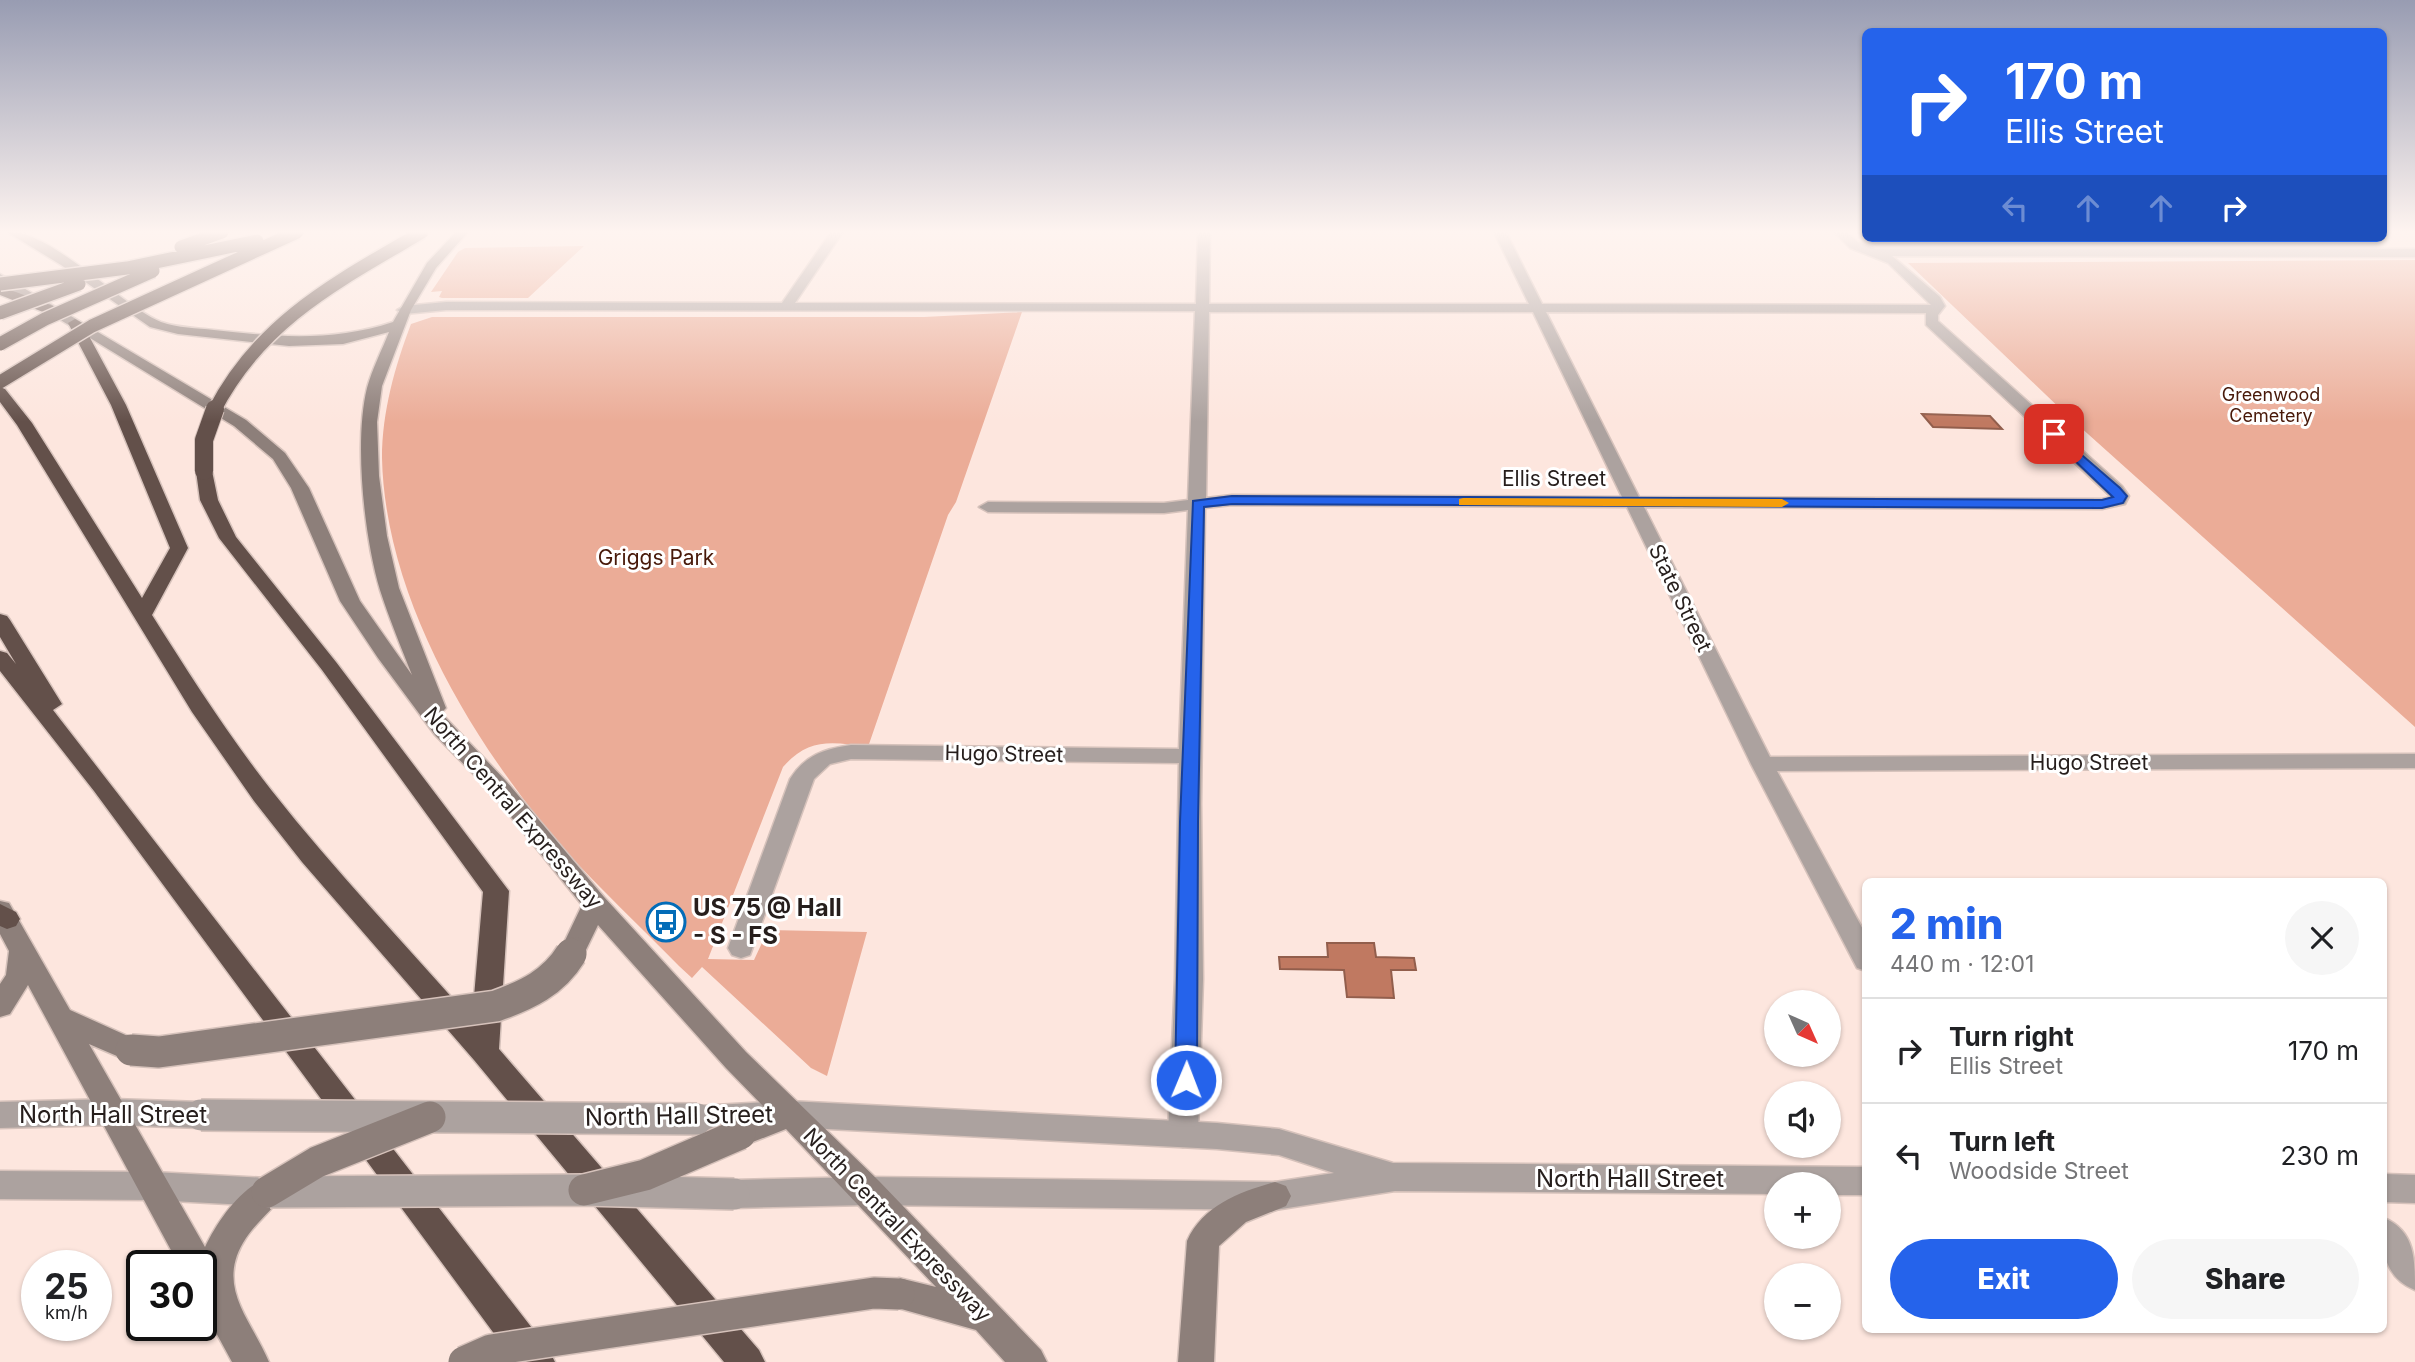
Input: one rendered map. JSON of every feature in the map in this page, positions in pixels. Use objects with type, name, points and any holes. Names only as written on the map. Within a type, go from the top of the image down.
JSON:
[{"type":"highway","points":[[14,296],[48,309]]},
{"type":"highway","points":[[0,313],[48,296]]},
{"type":"highway","points":[[0,344],[45,319],[99,296]]},
{"type":"highway","points":[[0,382],[92,326],[158,296]]},
{"type":"highway","points":[[318,296],[294,313],[245,359],[223,389],[203,442],[209,500],[228,538],[321,656],[496,891],[484,1052]]},
{"type":"highway","points":[[75,323],[94,352],[180,548],[143,614]]},
{"type":"highway","points":[[0,392],[29,431],[222,740],[262,795],[311,856],[484,1052],[747,1362]]},
{"type":"highway","points":[[0,620],[102,786]]},
{"type":"highway","points":[[0,657],[102,786],[537,1362]]},
{"type":"main road","name":"North Central Expressway","points":[[27,296],[240,423],[279,456],[300,488],[349,601],[385,654],[443,730],[498,786],[595,904],[736,1060],[868,1191],[1029,1362]]},
{"type":"main road","points":[[114,296],[155,324],[166,327],[320,344],[358,338],[397,325]]},
{"type":"main road","points":[[413,296],[397,325],[375,386],[370,412],[371,476],[389,588],[443,730]]},
{"type":"main road","points":[[62,1019],[131,1050],[159,1052],[496,1006],[532,994],[562,971],[595,904]]},
{"type":"main road","points":[[2,914],[189,1250]]},
{"type":"main road","points":[[0,1006],[19,977],[23,949]]},
{"type":"main road","points":[[584,1190],[645,1175],[789,1114]]},
{"type":"main road","points":[[219,1304],[218,1254],[236,1225],[268,1192],[317,1162],[430,1117]]},
{"type":"main road","points":[[1196,1362],[1203,1241],[1212,1228],[1239,1207],[1275,1196]]},
{"type":"main road","points":[[464,1362],[491,1350],[874,1293],[900,1294],[986,1316]]},
{"type":"main road","points":[[217,1300],[251,1362]]},
{"type":"street","points":[[785,308],[793,296]]},
{"type":"street","points":[[1183,1134],[1189,979],[1202,296]]},
{"type":"street","name":"State Street","points":[[1532,296],[1762,764],[1862,953]]},
{"type":"street","points":[[404,310],[446,306],[1937,309],[1935,300],[1930,296]]},
{"type":"street","name":"Ellis Street","points":[[988,507],[1164,508],[1232,500],[2102,504],[2119,500],[2120,496],[2116,490],[1931,322],[1931,315],[1937,309]]},
{"type":"street","name":"Hugo Street","points":[[741,948],[802,779],[805,772],[817,761],[852,752],[1192,756]]},
{"type":"street","name":"Hugo Street","points":[[1762,764],[2415,761]]},
{"type":"street","name":"North Hall Street","points":[[0,1115],[113,1112],[697,1119],[789,1114],[1183,1134],[1279,1142],[1395,1177]]},
{"type":"street","name":"North Hall Street","points":[[0,1185],[153,1186],[230,1192],[584,1190],[734,1194],[868,1191],[1275,1196],[1395,1177],[1862,1181]]},
{"type":"street","points":[[2387,1188],[2415,1189]]},
{"type":"street","points":[[2387,1237],[2415,1274]]},
{"type":"green space","points":[[440,296],[531,296],[528,298]]},
{"type":"green space","name":"Greenwood Cemetery","points":[[1942,296],[2415,296],[2415,727],[2069,417]]},
{"type":"green space","name":"Griggs Park","points":[[1022,312],[868,747],[833,743],[812,746],[793,757],[783,767],[708,959],[754,960],[768,930],[867,932],[827,1076],[811,1068],[702,967],[692,978],[592,879],[530,808],[468,717],[440,667],[417,616],[399,564],[387,511],[382,458],[390,390],[411,324],[432,317],[924,317]]},
{"type":"shaded area","points":[[1922,414],[1990,416],[2002,429],[1933,427]]},
{"type":"shaded area","points":[[1327,943],[1374,943],[1376,957],[1414,958],[1416,970],[1391,970],[1394,998],[1347,997],[1344,970],[1280,969],[1279,957],[1328,957]]},
{"type":"slow traffic","points":[[1463,502],[1782,503]]},
{"type":"place","name":"US 75 @ Hall - S - FS","points":[[666,922]]},
{"type":"route","points":[[1186,1080],[1197,503],[1232,500],[2102,504],[2119,500],[2120,496],[2116,490],[2054,434]]}]
